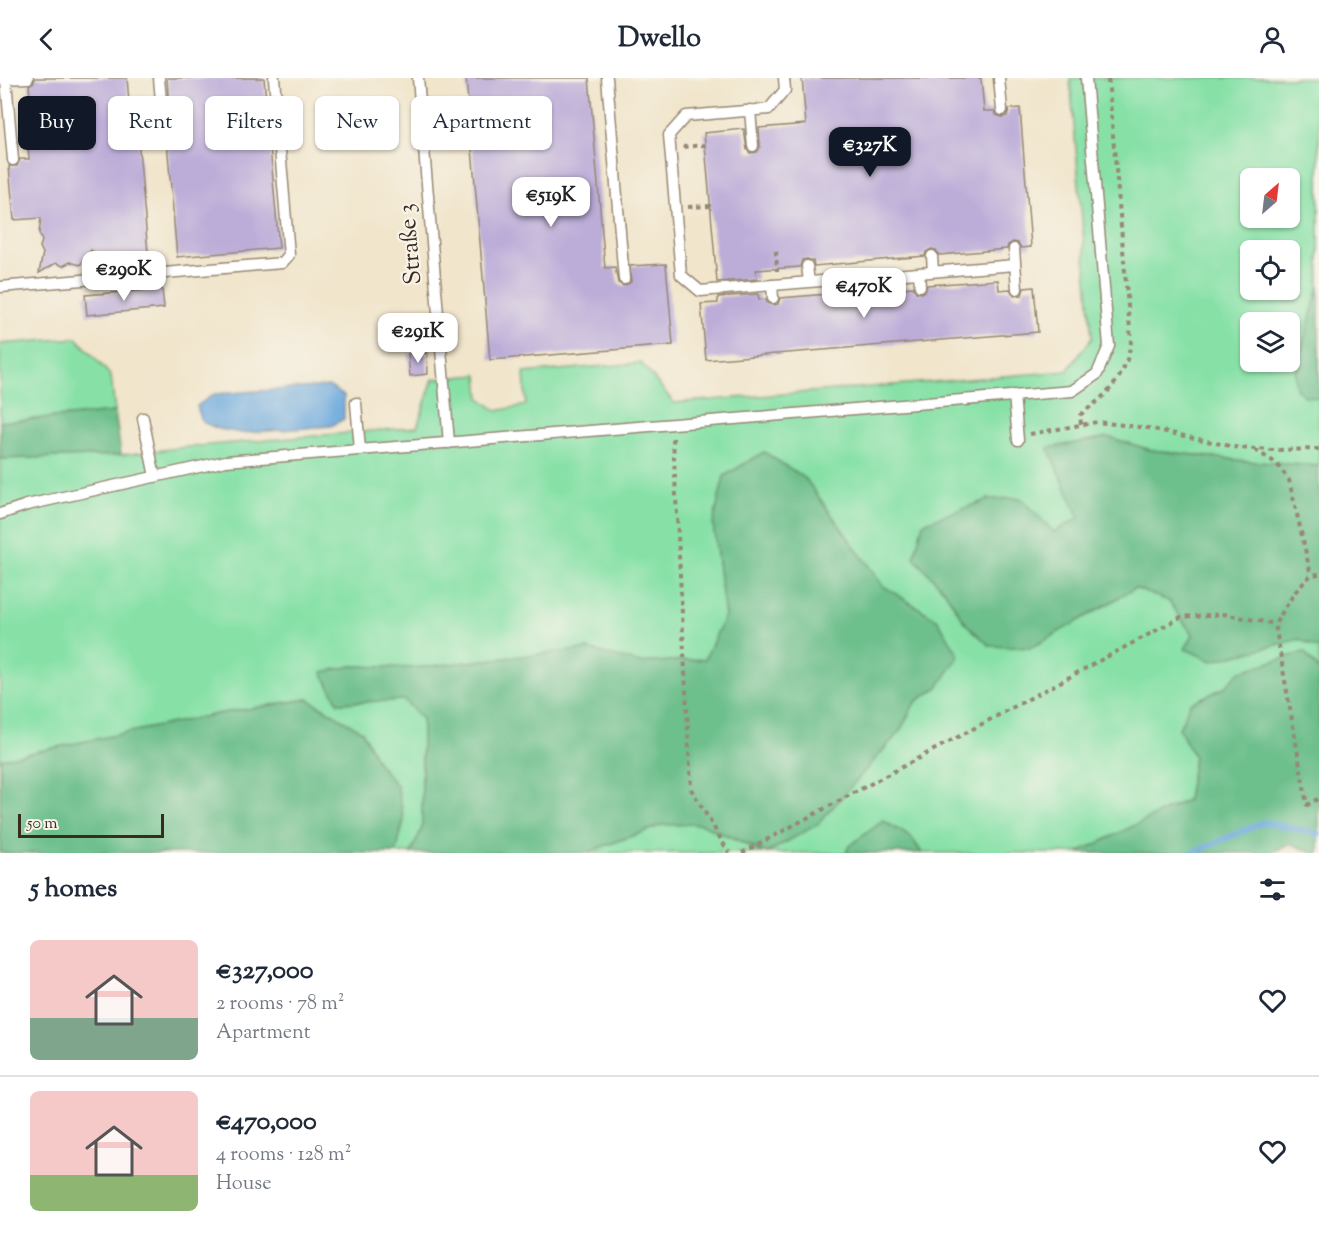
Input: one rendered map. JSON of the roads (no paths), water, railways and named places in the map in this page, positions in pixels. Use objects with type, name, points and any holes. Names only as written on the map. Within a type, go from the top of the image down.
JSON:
[{"type":"lane","points":[[13,160],[3,79],[28,78]]},
{"type":"lane","points":[[159,78],[161,96]]},
{"type":"lane","points":[[0,287],[282,263],[289,255],[274,78]]},
{"type":"lane","name":"Straße 3","points":[[418,78],[449,443]]},
{"type":"lane","points":[[607,78],[624,279]]},
{"type":"lane","points":[[784,78],[785,90],[769,109],[686,116],[669,135],[681,275],[700,291],[1015,264]]},
{"type":"lane","points":[[999,78],[1002,110]]},
{"type":"lane","points":[[0,514],[27,505],[226,461],[1072,390],[1097,374],[1109,346],[1086,78]]},
{"type":"lane","points":[[750,110],[753,146]]},
{"type":"lane","points":[[1014,249],[1017,289]]},
{"type":"lane","points":[[932,256],[933,272]]},
{"type":"lane","points":[[807,266],[809,282]]},
{"type":"lane","points":[[919,273],[920,286]]},
{"type":"lane","points":[[773,298],[775,285]]},
{"type":"lane","points":[[1014,395],[1018,438]]},
{"type":"lane","points":[[356,403],[360,450]]},
{"type":"lane","points":[[142,418],[155,477]]},
{"type":"water","points":[[329,386],[344,396],[344,419],[331,426],[242,433],[219,429],[202,422],[197,406],[214,394]]},
{"type":"waterway","points":[[1192,853],[1264,822],[1319,834]]}]
